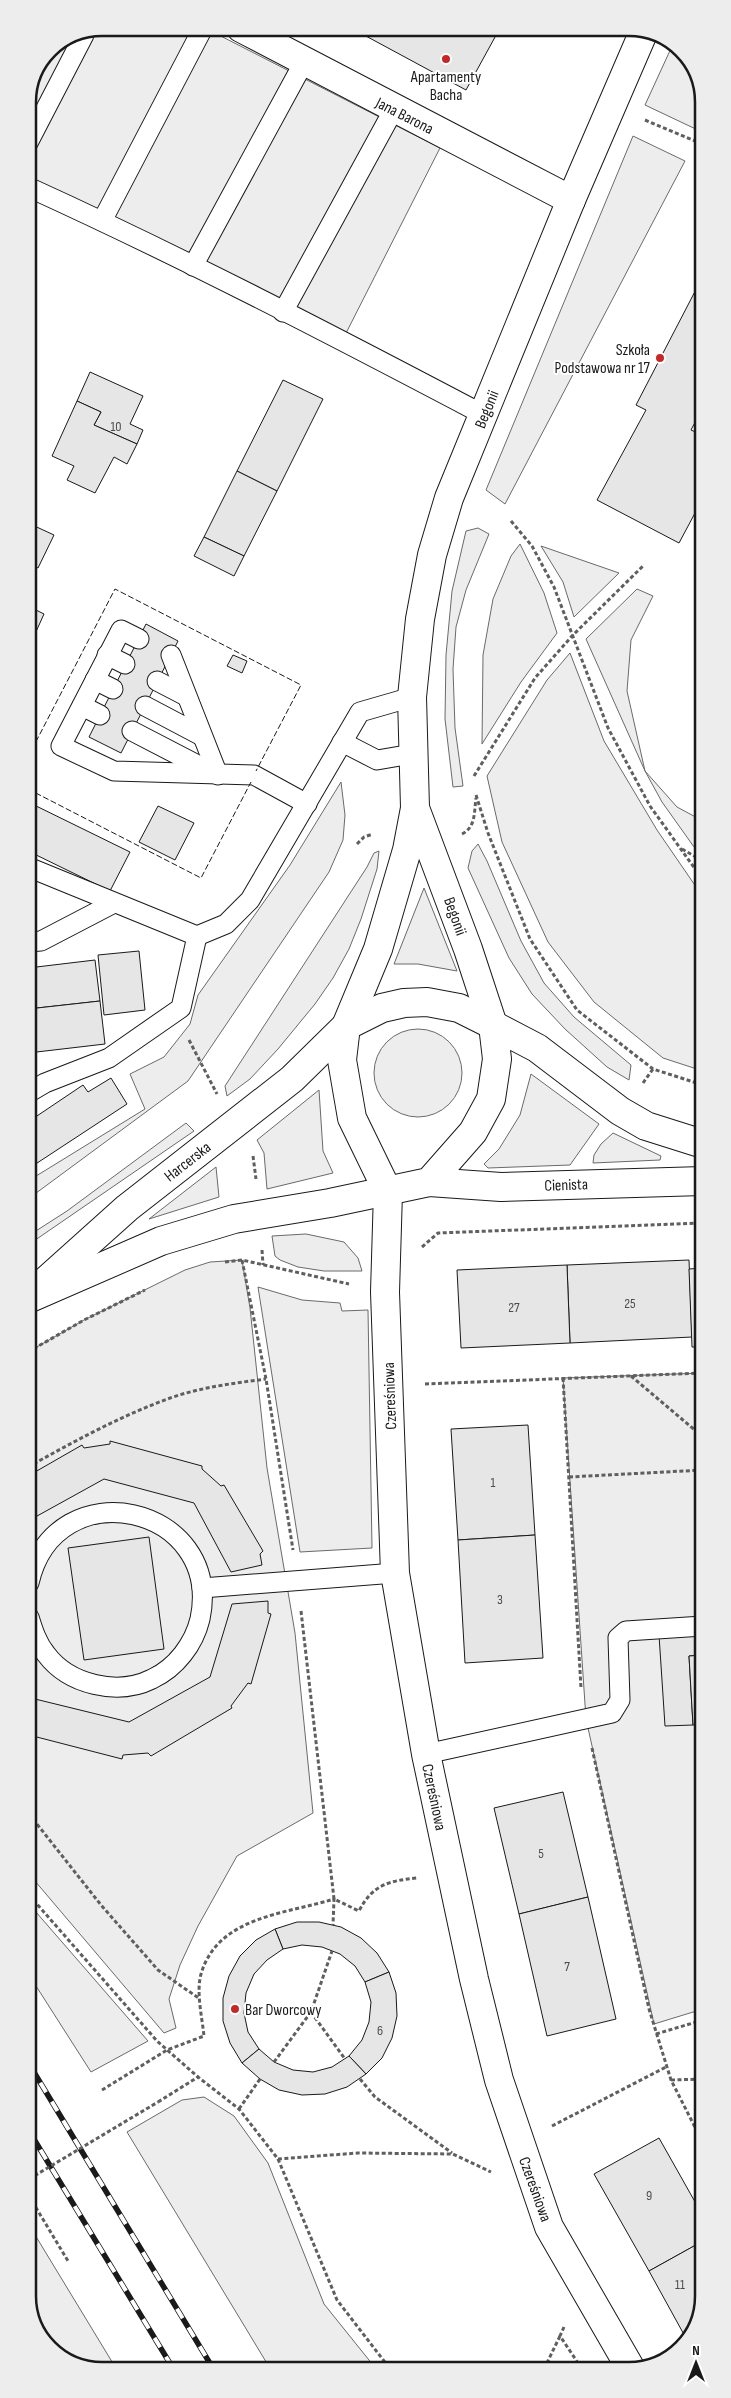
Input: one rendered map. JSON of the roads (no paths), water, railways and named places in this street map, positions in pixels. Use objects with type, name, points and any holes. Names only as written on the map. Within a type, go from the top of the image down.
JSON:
[{"type":"street","name":"Jana Barona","points":[[256,36],[571,200]]},
{"type":"street","name":"Begonii","points":[[346,1026],[380,940],[406,850],[415,808],[412,754],[412,697],[420,619],[432,555],[449,498],[571,200],[641,38]]},
{"type":"street","name":"Begonii","points":[[415,808],[465,940],[493,1025]]},
{"type":"street","points":[[493,1025],[497,1059],[490,1098],[473,1132],[429,1182],[388,1192],[352,1118],[342,1060],[346,1026],[382,1008],[404,1003],[427,1002],[459,1008],[493,1025],[537,1048],[620,1111],[646,1126],[695,1141]]},
{"type":"street","name":"Harcerska","points":[[36,1291],[127,1208],[292,1079],[346,1026]]},
{"type":"street","name":"Cienista","points":[[429,1182],[501,1187],[695,1182]]},
{"type":"street","name":"Harcerska","points":[[36,1295],[161,1241],[234,1219],[388,1192]]},
{"type":"street","name":"Czereśniowa","points":[[388,1192],[385,1292],[395,1573],[426,1754],[474,1979],[498,2080],[550,2227],[626,2362]]},
{"type":"lane","points":[[102,220],[199,36]]},
{"type":"lane","points":[[36,128],[81,40]]},
{"type":"lane","points":[[193,266],[304,62]]},
{"type":"lane","points":[[283,312],[394,109]]},
{"type":"lane","points":[[36,191],[102,220],[484,415]]},
{"type":"lane","points":[[139,639],[121,630],[61,746],[114,771],[254,775],[306,804]]},
{"type":"lane","points":[[107,655],[125,664]]},
{"type":"lane","points":[[171,655],[200,734],[218,775]]},
{"type":"lane","points":[[95,680],[113,689]]},
{"type":"lane","points":[[157,681],[186,696]]},
{"type":"lane","points":[[36,870],[197,936],[226,924],[250,900],[360,712],[412,697]]},
{"type":"lane","points":[[82,706],[100,715]]},
{"type":"lane","points":[[145,706],[200,734]]},
{"type":"lane","points":[[132,731],[218,775]]},
{"type":"lane","points":[[342,742],[377,760],[412,754]]},
{"type":"lane","points":[[36,941],[41,941],[114,903]]},
{"type":"lane","points":[[36,1083],[109,1058],[182,1008],[197,936]]},
{"type":"lane","points":[[36,1560],[42,1549],[57,1532],[76,1520],[97,1512],[119,1511],[141,1515],[161,1524],[180,1540],[193,1559],[202,1588],[203,1605],[198,1628],[188,1649],[172,1666],[152,1679],[130,1686],[106,1687],[84,1681],[63,1671],[46,1655],[36,1638]]},
{"type":"lane","points":[[202,1588],[297,1579],[395,1573]]},
{"type":"lane","points":[[426,1754],[612,1713],[620,1700],[618,1638],[626,1631],[695,1627]]},
{"type":"railway","points":[[36,2076],[209,2362]]},
{"type":"railway","points":[[36,2143],[169,2362]]},
{"type":"place","name":"Apartamenty Bacha","points":[[446,59]]},
{"type":"place","name":"Szkoła Podstawowa nr 17","points":[[660,358]]},
{"type":"place","name":"Bar Dworcowy","points":[[235,2009]]}]
